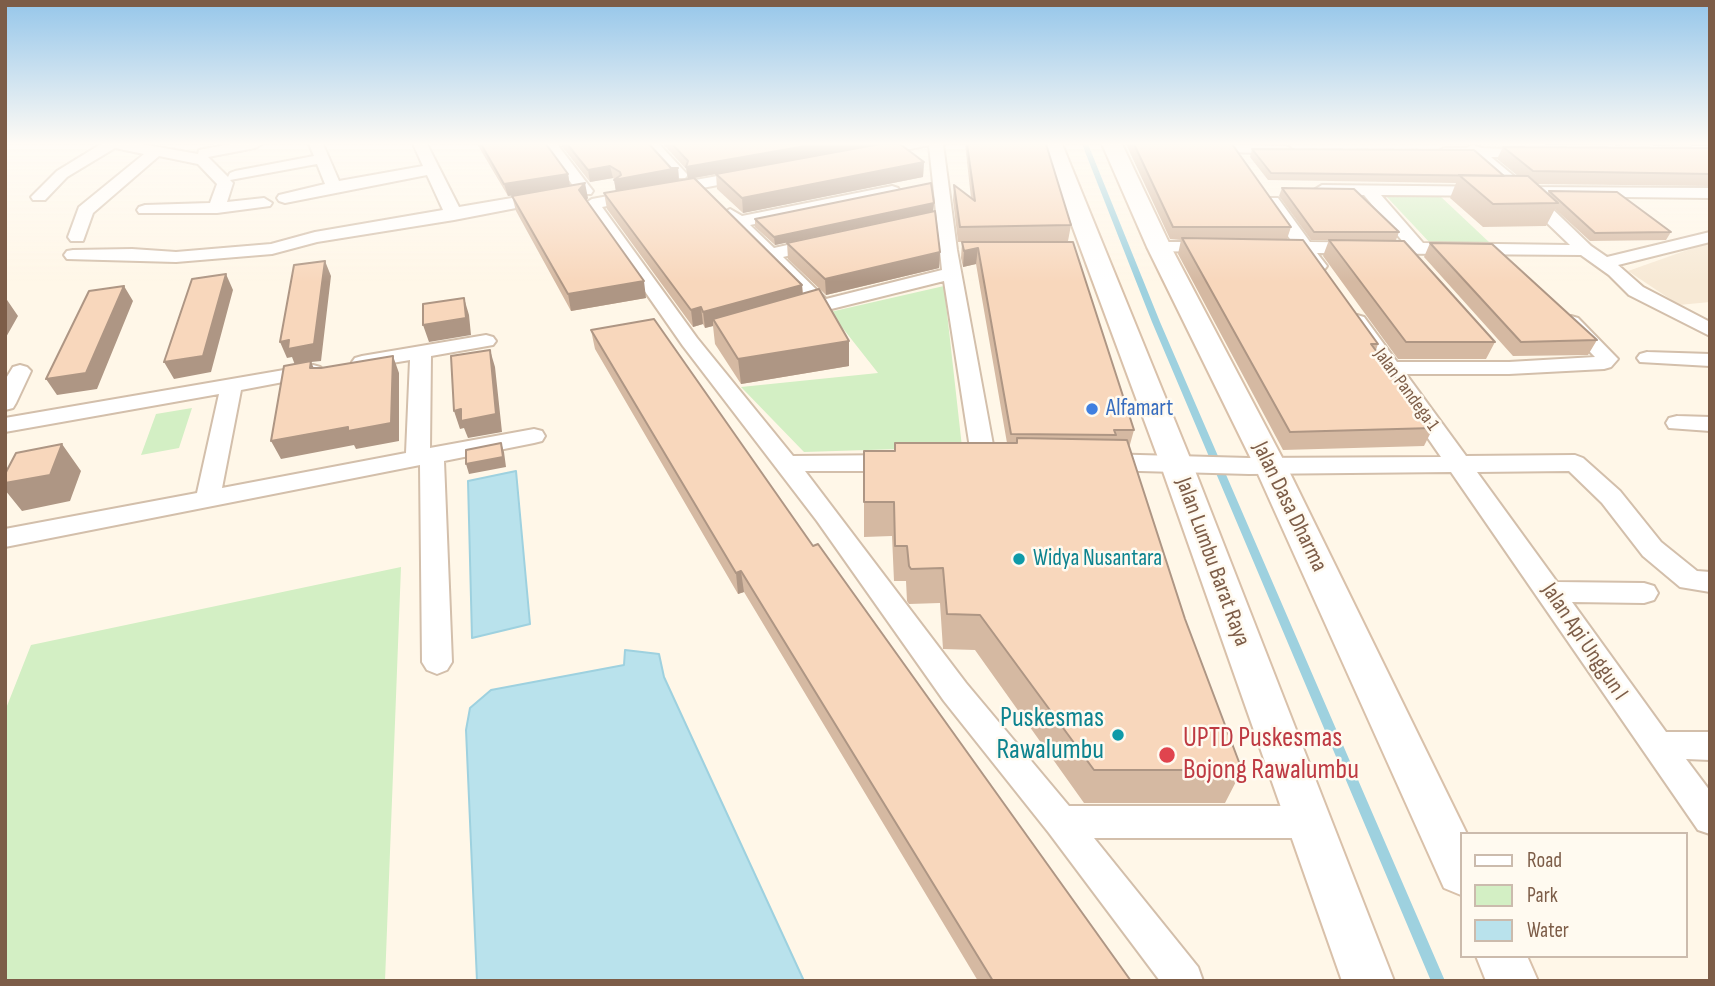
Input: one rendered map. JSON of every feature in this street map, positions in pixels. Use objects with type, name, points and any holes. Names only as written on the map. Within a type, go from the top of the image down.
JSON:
[{"type":"street","points":[[39,197],[46,190]]},
{"type":"street","points":[[77,237],[85,211],[110,190]]},
{"type":"street","points":[[217,208],[223,190]]},
{"type":"street","points":[[285,198],[321,190]]},
{"type":"street","points":[[443,190],[454,215]]},
{"type":"street","points":[[73,255],[132,254],[176,257],[272,249],[315,237],[589,190]]},
{"type":"street","points":[[668,190],[592,204],[690,342],[787,464],[955,692],[1061,822],[1184,981]]},
{"type":"street","points":[[706,190],[821,305]]},
{"type":"street","points":[[738,222],[895,190]]},
{"type":"street","points":[[927,190],[937,217],[955,250],[954,273],[984,461]]},
{"type":"street","name":"Jalan Lumbu Barat Raya","points":[[1066,190],[1085,250],[1188,463],[1310,822],[1368,981]]},
{"type":"street","name":"Jalan Dasa Dharma","points":[[1133,190],[1259,466],[1460,870]]},
{"type":"street","points":[[1264,190],[1328,280]]},
{"type":"street","points":[[1333,190],[1710,193]]},
{"type":"street","points":[[1369,191],[1411,248],[1421,268]]},
{"type":"street","points":[[1522,191],[1585,250],[1648,298],[1706,325]]},
{"type":"street","points":[[145,210],[217,208],[264,203]]},
{"type":"street","points":[[1604,263],[1710,237]]},
{"type":"street","points":[[772,254],[838,239]]},
{"type":"street","points":[[1159,247],[1232,247]]},
{"type":"street","points":[[1280,247],[1585,250]]},
{"type":"street","points":[[1490,249],[1514,270]]},
{"type":"street","points":[[781,316],[954,273]]},
{"type":"street","name":"Jalan Pandega 1","points":[[1344,302],[1460,464]]},
{"type":"street","points":[[1391,368],[1509,368],[1604,363],[1608,359],[1561,313]]},
{"type":"street","points":[[690,342],[716,334]]},
{"type":"street","points":[[5,425],[486,341]]},
{"type":"street","points":[[1492,348],[1509,368]]},
{"type":"street","points":[[421,352],[437,662]]},
{"type":"street","points":[[1647,358],[1710,360]]},
{"type":"street","points":[[5,403],[20,371]]},
{"type":"street","points":[[208,499],[231,386]]},
{"type":"street","points":[[1677,423],[1710,424]]},
{"type":"street","points":[[5,538],[534,436]]},
{"type":"street","points":[[957,462],[1010,461]]},
{"type":"street","points":[[787,464],[918,462]]},
{"type":"street","points":[[1077,462],[1259,466],[1575,463],[1611,497],[1652,549],[1689,580],[1710,582]]},
{"type":"street","name":"Jalan Api Unggun I","points":[[1460,464],[1710,819]]},
{"type":"street","points":[[1550,592],[1644,593]]},
{"type":"street","points":[[1656,745],[1710,746]]},
{"type":"street","points":[[1061,822],[1310,822]]},
{"type":"street","points":[[1502,958],[1513,981]]},
{"type":"shaded area","points":[[1710,242],[1710,302],[1679,305],[1628,271]]},
{"type":"green space","points":[[1385,195],[1439,195],[1490,243],[1431,244]]},
{"type":"green space","points":[[944,286],[962,447],[804,452],[741,387],[878,373],[830,312]]},
{"type":"green space","points":[[192,408],[179,448],[141,455],[156,414]]},
{"type":"green space","points":[[401,567],[385,981],[5,981],[5,711],[31,645]]},
{"type":"water","points":[[516,471],[530,624],[472,638],[468,481]]},
{"type":"water","points":[[625,650],[659,654],[664,677],[804,981],[477,981],[466,730],[470,708],[491,690],[624,665]]},
{"type":"building","points":[[546,190],[579,190],[644,281],[568,294],[512,196]]},
{"type":"building","points":[[622,190],[706,190],[802,285],[703,312],[701,307],[691,310],[604,193]]},
{"type":"building","points":[[733,190],[782,190],[742,198]]},
{"type":"building","points":[[897,190],[932,190],[934,203],[774,237],[755,219]]},
{"type":"building","points":[[955,190],[961,190],[975,201],[973,190],[1060,190],[1071,225],[960,227]]},
{"type":"building","points":[[1156,190],[1265,190],[1291,227],[1173,227]]},
{"type":"building","points":[[1283,190],[1355,190],[1399,232],[1314,232]]},
{"type":"building","points":[[1477,190],[1544,190],[1558,203],[1493,204]]},
{"type":"building","points":[[1549,191],[1617,192],[1671,232],[1595,233]]},
{"type":"building","points":[[935,211],[940,252],[825,279],[787,243]]},
{"type":"building","points":[[1182,238],[1303,240],[1378,344],[1371,344],[1433,428],[1290,432]]},
{"type":"building","points":[[1329,240],[1404,241],[1495,342],[1406,342]]},
{"type":"building","points":[[962,242],[1073,242],[1134,430],[1114,430],[1116,435],[1011,434],[978,248],[964,251]]},
{"type":"building","points":[[1430,243],[1492,244],[1597,340],[1521,342]]},
{"type":"building","points":[[325,261],[314,344],[288,349],[289,340],[280,342],[294,265]]},
{"type":"building","points":[[226,274],[203,356],[164,362],[192,279]]},
{"type":"building","points":[[124,286],[86,373],[46,379],[89,291]]},
{"type":"building","points":[[819,289],[849,341],[738,359],[713,319]]},
{"type":"building","points":[[464,298],[466,318],[423,325],[423,304]]},
{"type":"building","points":[[654,319],[813,546],[818,544],[1131,981],[993,981],[741,571],[736,573],[591,330]]},
{"type":"building","points":[[490,350],[496,414],[461,421],[461,409],[454,411],[451,356]]},
{"type":"building","points":[[393,356],[391,423],[348,431],[348,427],[271,441],[284,366],[311,361],[310,368],[321,368]]},
{"type":"building","points":[[1017,438],[1127,440],[1185,619],[1242,770],[1094,770],[980,615],[947,614],[943,568],[911,569],[907,546],[895,546],[894,502],[864,502],[864,451],[895,451],[895,443],[1017,443]]},
{"type":"building","points":[[501,443],[503,457],[466,464],[466,450]]},
{"type":"building","points":[[62,444],[50,475],[5,483],[5,474],[16,453]]},
{"type":"waterway","points":[[1103,190],[1156,322],[1438,981]]},
{"type":"place","name":"Alfamart","points":[[1092,409]]},
{"type":"place","name":"Widya Nusantara","points":[[1019,559]]},
{"type":"place","name":"Puskesmas Rawalumbu","points":[[1118,735]]},
{"type":"place","name":"UPTD Puskesmas Bojong Rawalumbu","points":[[1167,755]]}]
